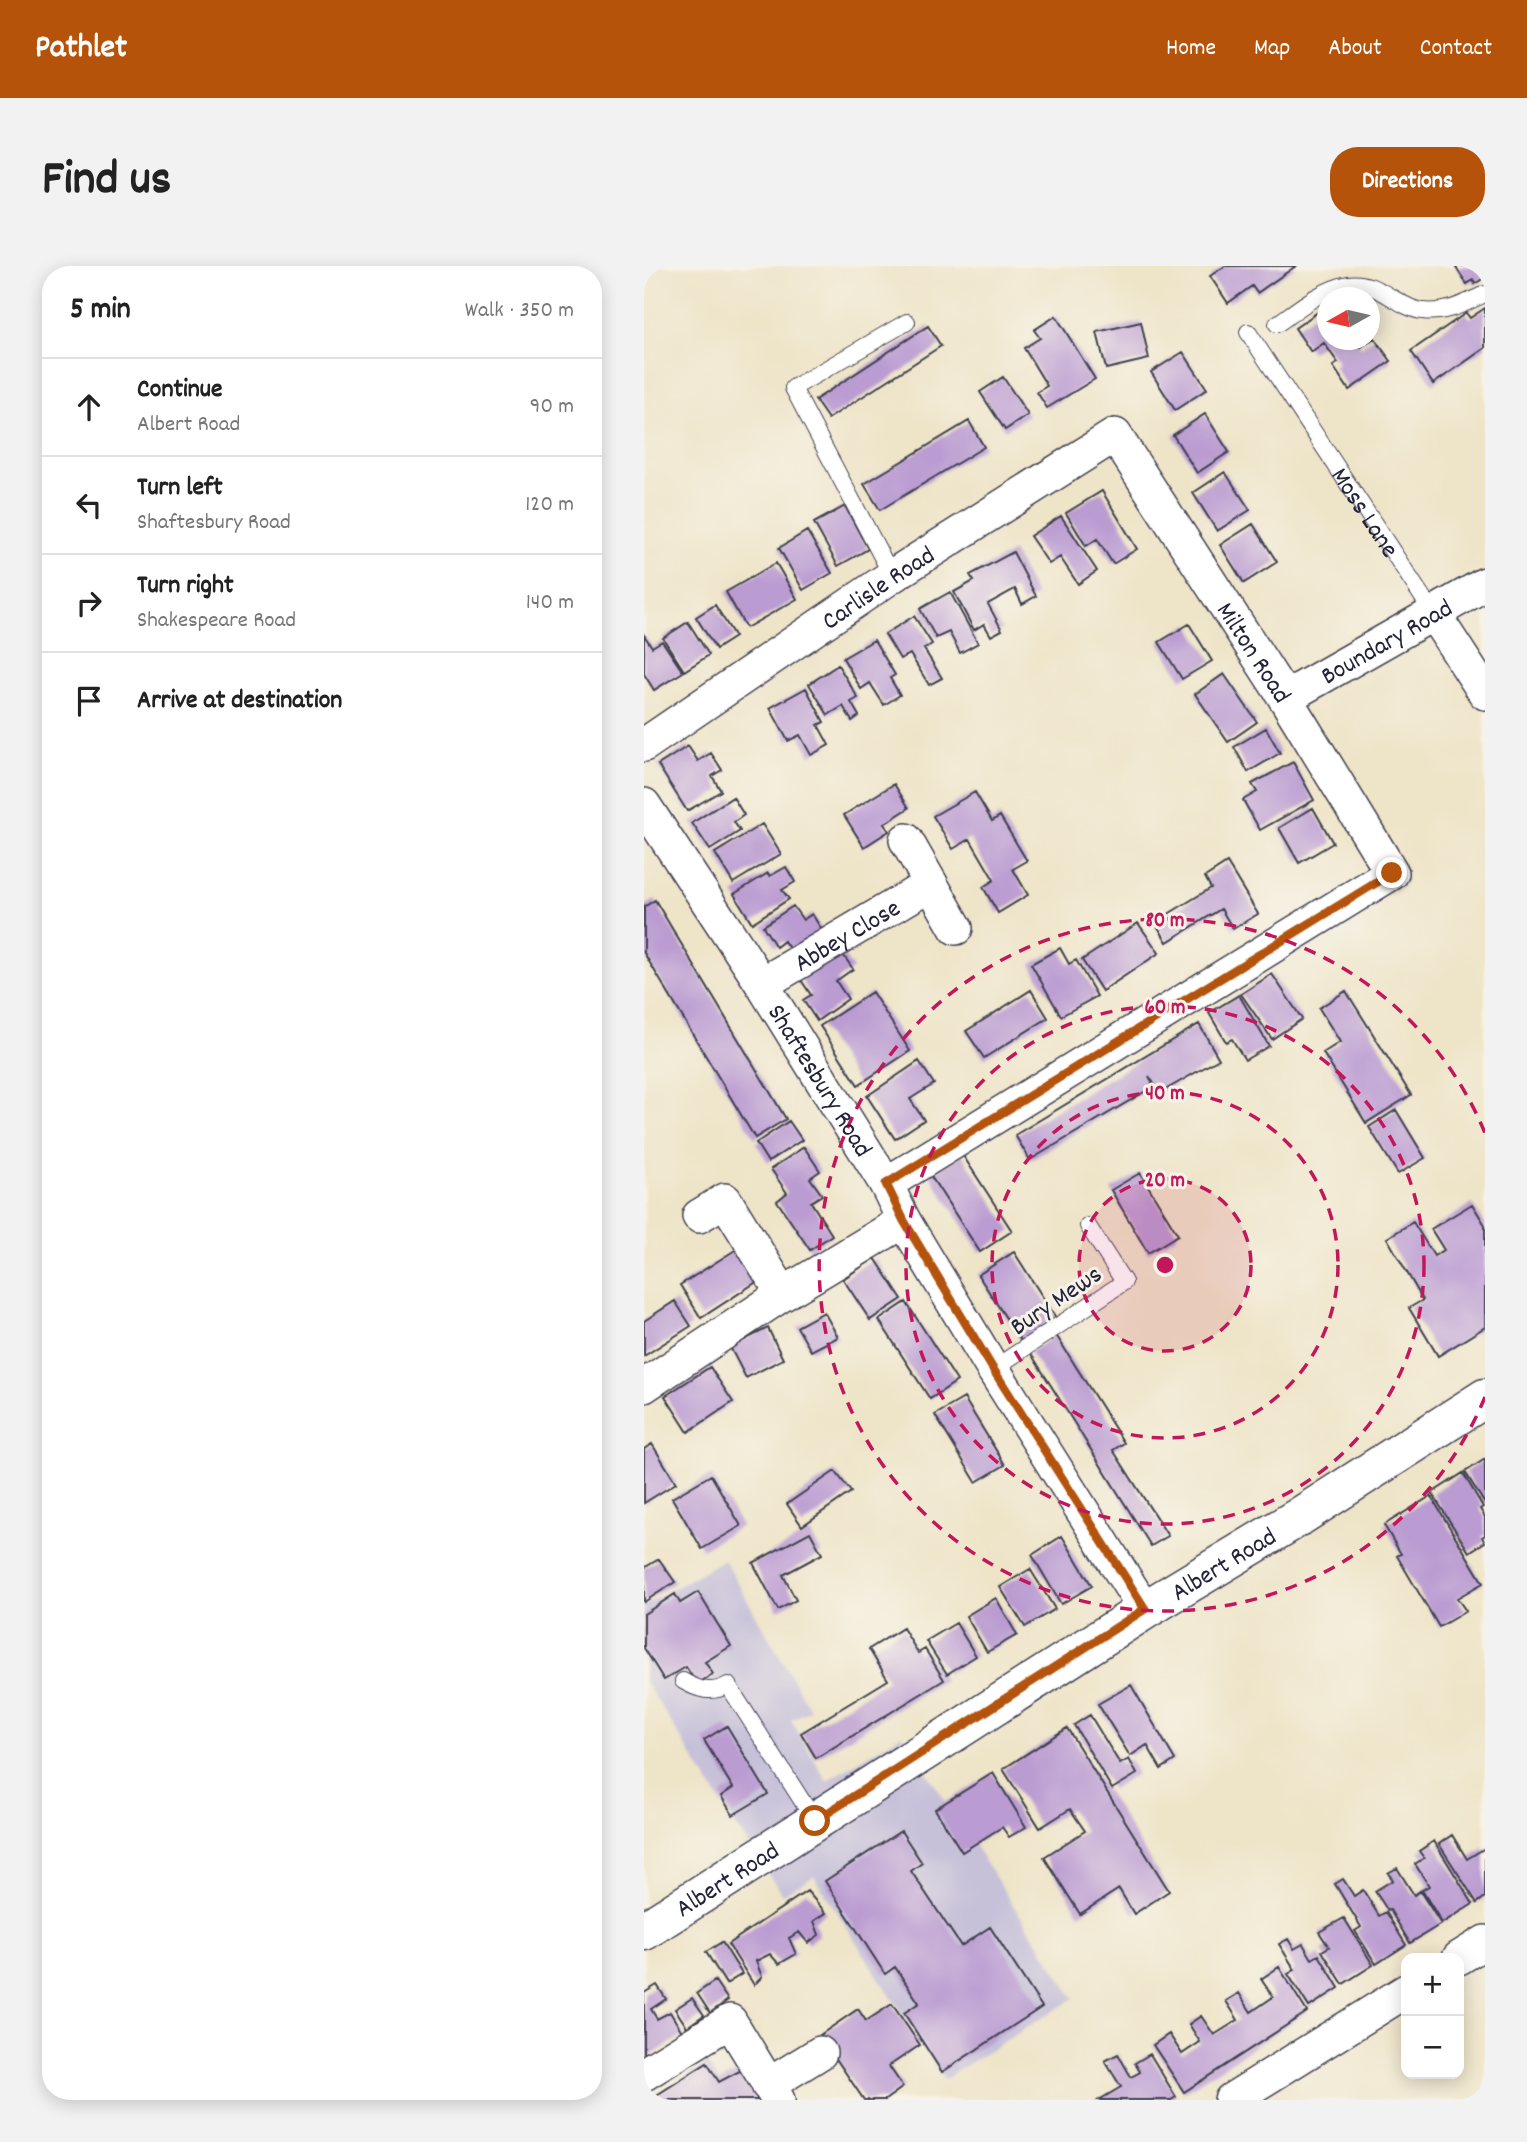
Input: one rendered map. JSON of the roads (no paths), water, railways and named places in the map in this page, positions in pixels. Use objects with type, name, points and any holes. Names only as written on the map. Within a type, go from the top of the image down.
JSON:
[{"type":"street","name":"Carlisle Road","points":[[644,746],[892,576],[1115,435]]},
{"type":"street","name":"Milton Road","points":[[886,1184],[1392,873],[1285,698],[1115,435]]},
{"type":"street","name":"Boundary Road","points":[[1285,698],[1485,584]]},
{"type":"street","name":"Moss Lane","points":[[1433,613],[1485,693]]},
{"type":"street","name":"Shaftesbury Road","points":[[644,806],[762,984],[886,1184],[904,1221],[993,1369],[1145,1609]]},
{"type":"street","points":[[906,840],[956,928]]},
{"type":"street","name":"Abbey Close","points":[[762,984],[931,884]]},
{"type":"street","points":[[699,1216],[726,1200],[783,1294]]},
{"type":"street","points":[[644,1386],[783,1294],[904,1221]]},
{"type":"street","name":"Albert Road","points":[[644,1931],[1145,1609],[1299,1517],[1485,1398]]},
{"type":"street","points":[[1464,1954],[1485,1942]]},
{"type":"street","points":[[1231,2100],[1401,1994]]},
{"type":"street","points":[[644,2074],[730,2021],[773,2092],[820,2053]]},
{"type":"lane","points":[[1277,324],[1325,292],[1350,284],[1373,287],[1421,312],[1449,310],[1485,294]]},
{"type":"lane","points":[[892,576],[793,388],[907,322]]},
{"type":"lane","name":"Moss Lane","points":[[1248,332],[1433,613]]},
{"type":"lane","name":"Bury Mews","points":[[993,1369],[1124,1282],[1088,1226]]},
{"type":"lane","points":[[683,1681],[697,1690],[715,1690],[728,1685],[815,1821]]}]
